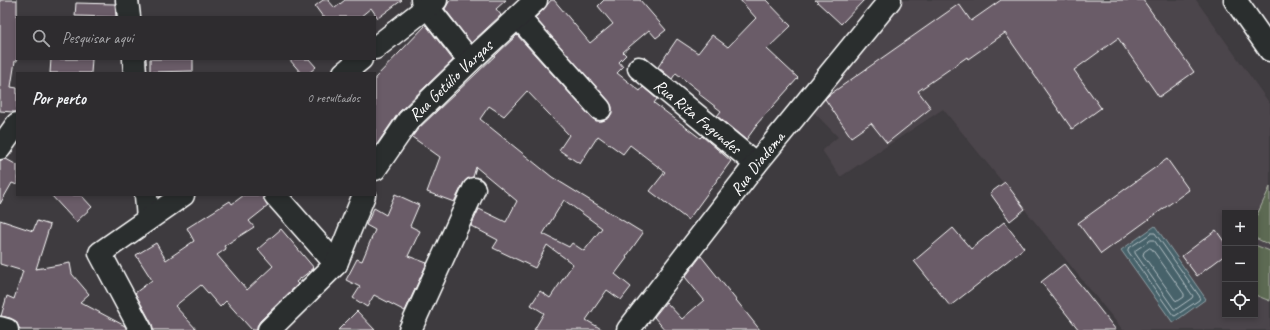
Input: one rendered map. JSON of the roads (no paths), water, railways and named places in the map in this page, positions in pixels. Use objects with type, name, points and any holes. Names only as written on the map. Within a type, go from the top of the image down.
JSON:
[{"type":"street","points":[[127,0],[129,16]]},
{"type":"street","name":"Rua Getúlio Vargas","points":[[376,168],[408,121],[536,0]]},
{"type":"street","name":"Rua Diadema","points":[[628,330],[756,164],[890,0]]},
{"type":"street","points":[[1235,0],[1270,50]]},
{"type":"street","points":[[376,47],[428,2],[470,61]]},
{"type":"street","points":[[518,17],[600,109]]},
{"type":"street","points":[[134,60],[135,72]]},
{"type":"street","points":[[345,72],[360,60]]},
{"type":"street","name":"Rua Rita Fagundes","points":[[639,68],[756,164]]},
{"type":"street","points":[[0,122],[16,124]]},
{"type":"street","points":[[0,148],[16,125]]},
{"type":"street","points":[[410,330],[474,189]]},
{"type":"street","points":[[146,196],[148,219]]},
{"type":"street","points":[[141,330],[100,253],[182,196]]},
{"type":"street","points":[[276,196],[336,264]]},
{"type":"street","points":[[270,330],[336,264],[364,196]]},
{"type":"street","points":[[0,328],[6,330]]},
{"type":"water","points":[[1155,226],[1206,299],[1173,323],[1121,250]]}]
